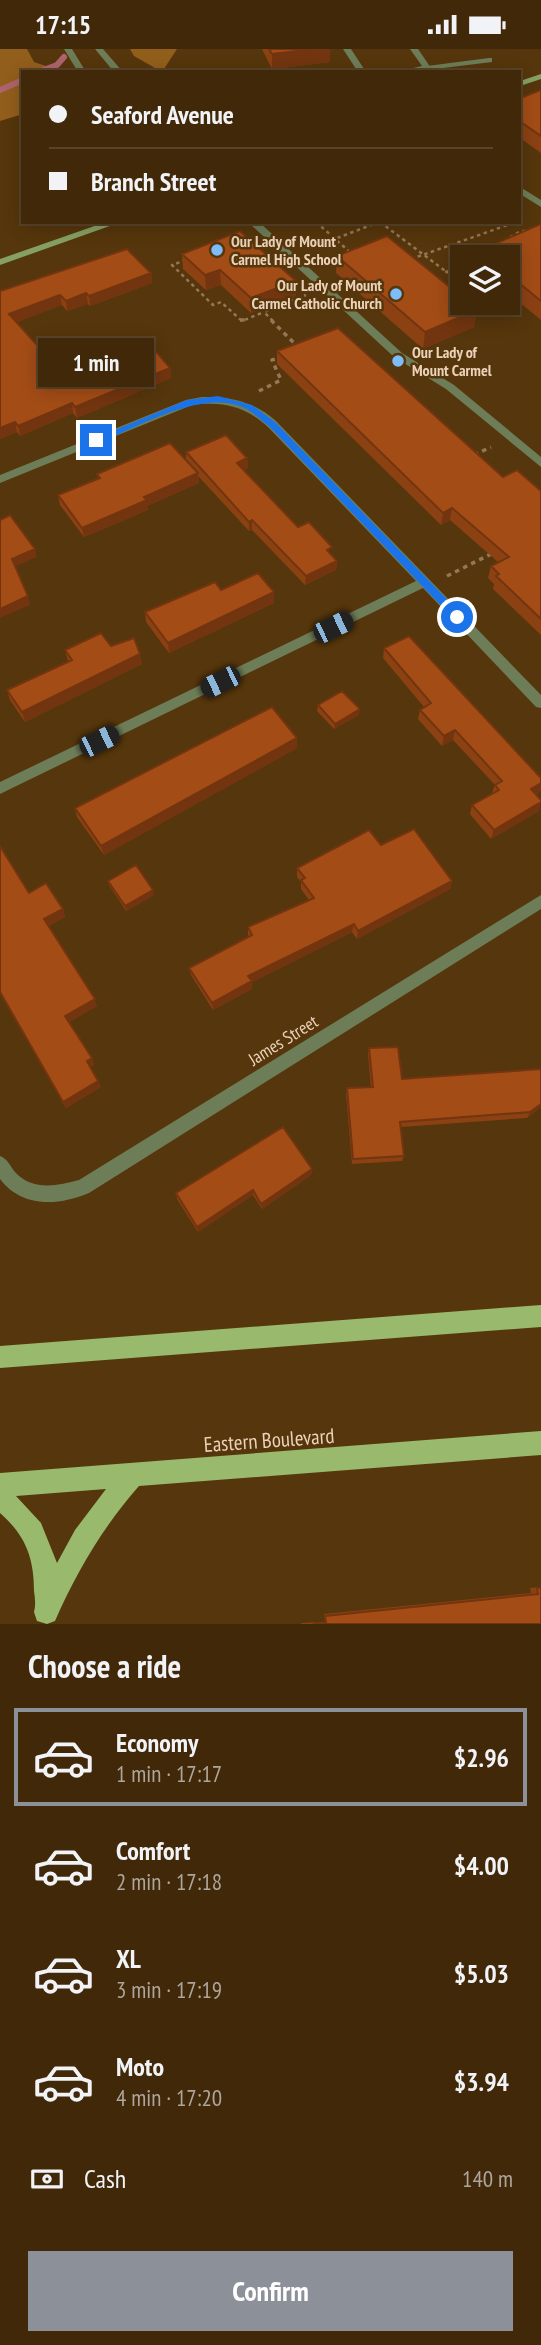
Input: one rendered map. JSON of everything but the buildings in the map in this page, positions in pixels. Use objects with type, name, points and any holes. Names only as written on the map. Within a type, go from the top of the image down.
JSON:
[{"type":"main road","points":[[0,1357],[541,1316]]},
{"type":"main road","name":"Eastern Boulevard","points":[[0,1485],[541,1443]]},
{"type":"main road","points":[[46,1618],[71,1556],[98,1514],[134,1473]]},
{"type":"main road","points":[[0,1497],[28,1520],[47,1564],[46,1618]]},
{"type":"street","points":[[68,49],[81,70]]},
{"type":"street","points":[[99,49],[117,70]]},
{"type":"street","points":[[346,49],[361,70]]},
{"type":"street","points":[[414,49],[427,68]]},
{"type":"street","points":[[414,70],[489,60]]},
{"type":"street","points":[[521,84],[541,76]]},
{"type":"street","points":[[521,191],[541,204]]},
{"type":"street","points":[[0,262],[110,224]]},
{"type":"street","points":[[255,224],[398,355],[450,387],[541,463]]},
{"type":"street","points":[[0,479],[190,402],[218,398],[239,402],[261,413],[541,703]]},
{"type":"street","points":[[0,788],[424,582]]},
{"type":"street","name":"James Street","points":[[0,1164],[12,1181],[39,1196],[60,1195],[83,1187],[541,901]]},
{"type":"path","points":[[318,224],[353,255]]},
{"type":"path","points":[[289,256],[374,224]]},
{"type":"path","points":[[382,224],[448,273]]},
{"type":"path","points":[[411,259],[509,224]]},
{"type":"path","points":[[506,225],[520,237]]},
{"type":"path","points":[[502,245],[514,232],[528,229],[541,231]]},
{"type":"path","points":[[199,255],[173,265],[213,305],[221,302],[242,321],[324,288]]},
{"type":"path","points":[[291,294],[299,298]]},
{"type":"path","points":[[256,393],[281,380],[272,360],[301,350],[264,312]]},
{"type":"path","points":[[444,577],[505,548]]},
{"type":"shaded area","points":[[0,49],[27,49],[34,62],[58,70],[21,70],[21,115],[0,121]]},
{"type":"shaded area","points":[[130,49],[177,49],[163,70],[134,56]]},
{"type":"waterway","points":[[43,70],[57,65],[64,57]]},
{"type":"waterway","points":[[0,90],[21,81]]},
{"type":"place","name":"Our Lady of Mount Carmel High School","points":[[217,250]]},
{"type":"place","name":"Our Lady of Mount Carmel Catholic Church","points":[[396,294]]},
{"type":"place","name":"Our Lady of Mount Carmel","points":[[398,361]]},
{"type":"route","points":[[96,440],[190,402],[218,398],[239,402],[261,413],[457,617]]}]
